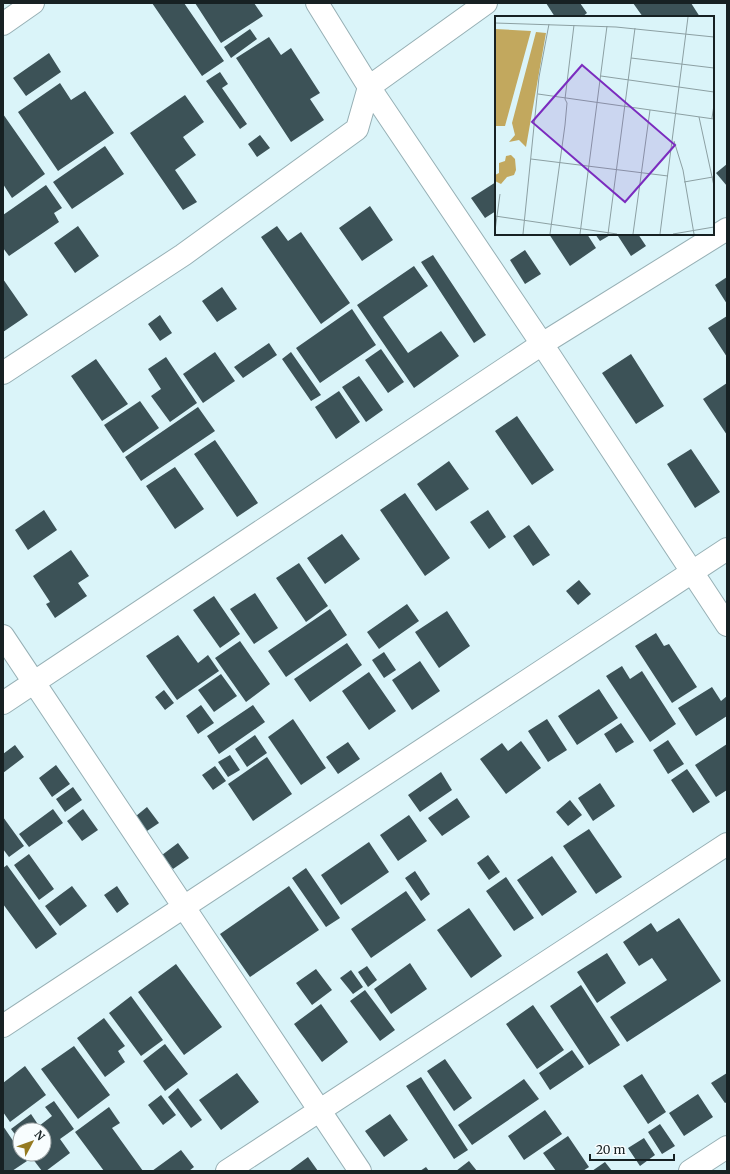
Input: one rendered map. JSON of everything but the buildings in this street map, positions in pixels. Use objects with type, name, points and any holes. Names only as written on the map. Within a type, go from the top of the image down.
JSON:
[{"type":"street","points":[[3,24],[33,3]]},
{"type":"street","points":[[317,3],[369,87],[542,344],[727,625]]},
{"type":"street","points":[[3,373],[183,255],[357,129],[369,87],[486,3]]},
{"type":"street","points":[[3,703],[542,344],[727,229]]},
{"type":"street","points":[[3,1026],[727,549]]},
{"type":"street","points":[[3,636],[360,1171]]},
{"type":"street","points":[[227,1171],[727,844]]},
{"type":"street","points":[[690,1171],[727,1147]]}]
